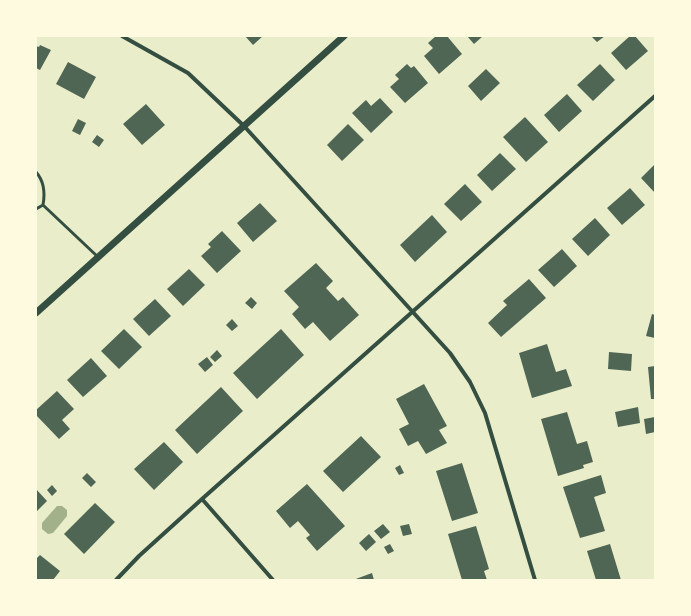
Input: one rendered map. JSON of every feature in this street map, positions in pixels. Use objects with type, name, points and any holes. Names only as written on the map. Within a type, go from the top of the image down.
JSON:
[{"type":"street","points":[[122,36],[188,73],[244,126],[450,352],[470,382],[485,413],[535,580]]},
{"type":"street","points":[[36,313],[344,36]]},
{"type":"street","points":[[116,580],[139,556],[202,499],[655,96]]},
{"type":"street","points":[[202,499],[273,580]]},
{"type":"lane","points":[[36,172],[43,187],[44,197],[42,205],[36,210]]},
{"type":"lane","points":[[42,205],[98,257]]},
{"type":"shaded area","points":[[57,506],[62,506],[67,510],[67,516],[53,533],[48,534],[42,529],[42,523]]},
{"type":"building","points":[[245,36],[263,36],[253,45]]},
{"type":"building","points":[[436,36],[447,36],[462,54],[439,74],[424,56],[433,48],[428,43]]},
{"type":"building","points":[[467,36],[483,36],[474,44]]},
{"type":"building","points":[[591,36],[605,36],[597,42]]},
{"type":"building","points":[[630,36],[635,36],[648,51],[626,70],[611,53]]},
{"type":"building","points":[[40,45],[51,50],[40,70],[36,68],[36,46],[39,47]]},
{"type":"building","points":[[68,62],[96,77],[84,99],[56,84]]},
{"type":"building","points":[[407,64],[411,68],[414,66],[428,83],[405,103],[390,87],[399,79],[395,75]]},
{"type":"building","points":[[600,64],[615,80],[593,101],[577,85]]},
{"type":"building","points":[[486,69],[500,83],[481,101],[468,86]]},
{"type":"building","points":[[567,94],[582,111],[559,132],[544,115]]},
{"type":"building","points":[[380,98],[393,112],[371,133],[352,113],[366,100],[371,106]]},
{"type":"building","points":[[146,104],[165,125],[142,145],[123,124]]},
{"type":"building","points":[[525,117],[548,142],[526,162],[503,137]]},
{"type":"building","points":[[78,119],[86,123],[80,135],[72,131]]},
{"type":"building","points":[[348,124],[364,140],[342,161],[327,145]]},
{"type":"building","points":[[97,135],[104,140],[99,147],[92,142]]},
{"type":"building","points":[[500,153],[516,169],[492,191],[477,175]]},
{"type":"building","points":[[655,164],[655,193],[641,178]]},
{"type":"building","points":[[465,184],[482,202],[461,221],[444,204]]},
{"type":"building","points":[[630,188],[645,205],[622,225],[607,208]]},
{"type":"building","points":[[260,203],[277,221],[253,242],[237,223]]},
{"type":"building","points":[[432,215],[447,232],[415,262],[400,245]]},
{"type":"building","points":[[595,218],[610,235],[588,256],[572,239]]},
{"type":"building","points":[[222,231],[241,251],[217,273],[201,256],[211,247],[208,244]]},
{"type":"building","points":[[562,249],[577,266],[554,287],[538,270]]},
{"type":"building","points":[[316,263],[333,281],[326,288],[338,301],[343,297],[359,315],[330,341],[313,322],[305,329],[292,314],[299,307],[284,291]]},
{"type":"building","points":[[189,269],[205,285],[183,306],[167,289]]},
{"type":"building","points":[[529,279],[546,298],[501,337],[488,323],[507,305],[503,301]]},
{"type":"building","points":[[251,297],[257,303],[252,309],[245,303]]},
{"type":"building","points":[[155,299],[171,316],[149,336],[133,319]]},
{"type":"building","points":[[652,314],[655,315],[655,338],[646,336]]},
{"type":"building","points":[[232,319],[238,326],[232,331],[226,325]]},
{"type":"building","points":[[124,329],[142,347],[119,369],[101,351]]},
{"type":"building","points":[[281,329],[304,355],[257,399],[233,373]]},
{"type":"building","points":[[547,344],[556,372],[566,369],[572,386],[532,398],[519,353]]},
{"type":"building","points":[[217,350],[222,356],[215,362],[210,357]]},
{"type":"building","points":[[609,352],[632,354],[631,371],[608,369]]},
{"type":"building","points":[[207,357],[213,365],[205,372],[198,364]]},
{"type":"building","points":[[91,358],[107,376],[83,397],[67,380]]},
{"type":"building","points":[[655,366],[655,399],[651,399],[648,367]]},
{"type":"building","points":[[424,384],[447,426],[439,430],[447,443],[426,454],[418,441],[408,446],[399,429],[409,424],[396,399]]},
{"type":"building","points":[[221,387],[243,411],[197,454],[175,430]]},
{"type":"building","points":[[57,391],[74,409],[62,420],[70,429],[59,439],[36,415],[36,410]]},
{"type":"building","points":[[638,407],[640,423],[618,427],[615,412]]},
{"type":"building","points":[[567,412],[577,444],[587,441],[593,462],[583,465],[584,468],[558,476],[541,419]]},
{"type":"building","points":[[655,417],[655,432],[646,434],[644,419]]},
{"type":"building","points":[[361,436],[381,457],[343,492],[323,471]]},
{"type":"building","points":[[164,442],[183,462],[154,490],[134,469]]},
{"type":"building","points":[[462,463],[478,513],[452,521],[436,471]]},
{"type":"building","points":[[400,465],[404,473],[399,475],[395,468]]},
{"type":"building","points":[[87,473],[96,482],[91,487],[82,478]]},
{"type":"building","points":[[601,475],[606,493],[594,497],[605,531],[580,538],[563,487]]},
{"type":"building","points":[[307,484],[345,526],[317,551],[306,538],[310,535],[298,521],[290,528],[276,511]]},
{"type":"building","points":[[52,485],[57,491],[52,496],[47,490]]},
{"type":"building","points":[[36,489],[47,501],[36,512]]},
{"type":"building","points":[[95,503],[115,522],[84,554],[64,534]]},
{"type":"building","points":[[383,524],[390,532],[381,539],[374,531]]},
{"type":"building","points":[[409,524],[412,534],[403,536],[400,526]]},
{"type":"building","points":[[476,526],[489,569],[484,571],[487,580],[462,580],[448,534]]},
{"type":"building","points":[[369,534],[376,542],[366,551],[359,543]]},
{"type":"building","points":[[390,544],[394,551],[388,554],[384,547]]},
{"type":"building","points":[[610,544],[621,580],[596,580],[587,551]]},
{"type":"building","points":[[40,555],[60,571],[53,580],[36,580],[36,559]]},
{"type":"building","points":[[372,573],[374,580],[353,580]]}]
